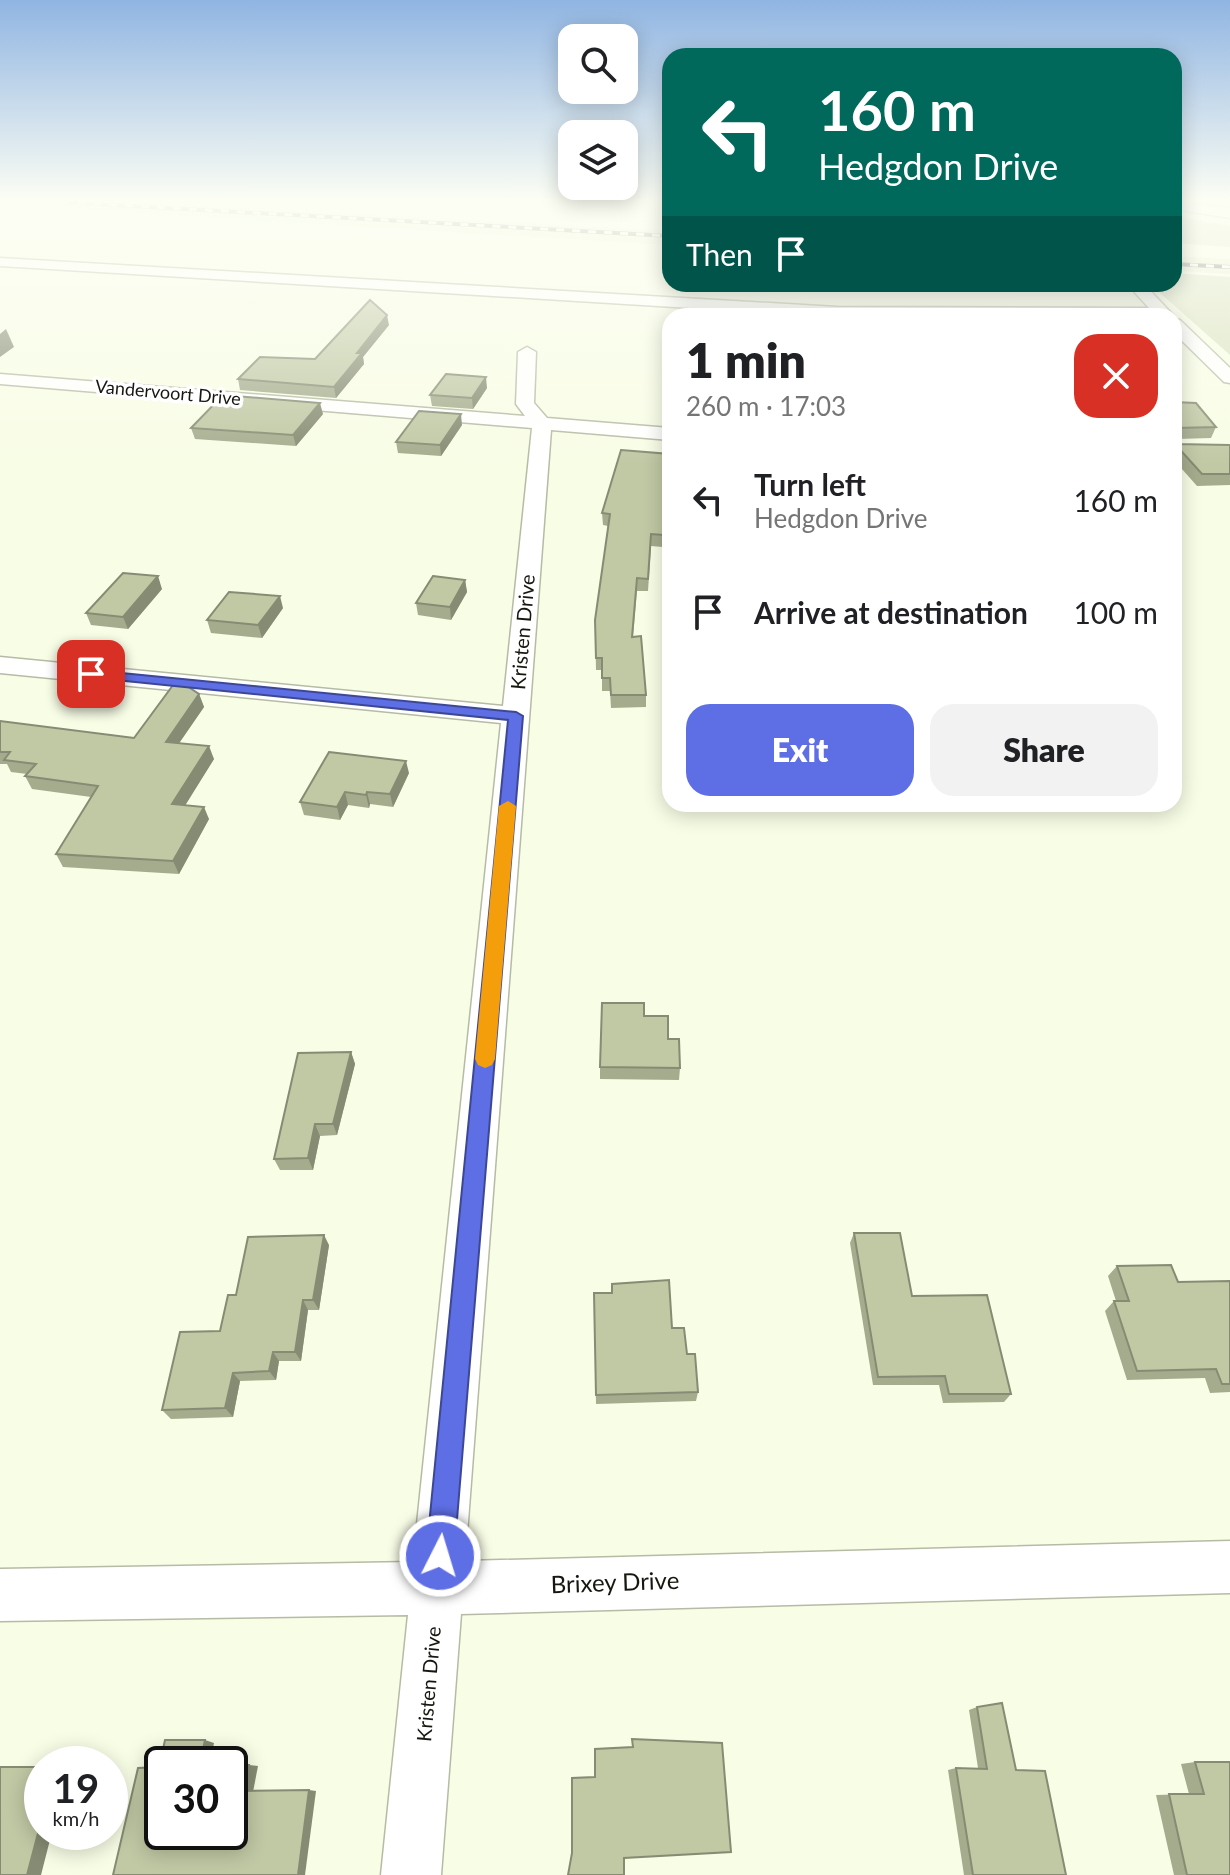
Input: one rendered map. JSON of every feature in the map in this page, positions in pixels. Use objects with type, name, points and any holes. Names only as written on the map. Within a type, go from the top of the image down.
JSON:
[{"type":"street","points":[[460,290],[770,308]]},
{"type":"street","points":[[1143,292],[1158,308]]},
{"type":"street","points":[[1182,332],[1230,378]]},
{"type":"street","points":[[527,352],[525,404],[542,424]]},
{"type":"street","name":"Vandervoort Drive","points":[[0,379],[662,433]]},
{"type":"street","name":"Kristen Drive","points":[[411,1875],[542,424]]},
{"type":"street","points":[[0,665],[516,716]]},
{"type":"street","name":"Brixey Drive","points":[[0,1595],[437,1588],[1230,1567]]},
{"type":"shaded area","points":[[1230,290],[1230,355],[1182,312],[1182,308],[1177,308],[1159,292]]},
{"type":"building","points":[[370,300],[387,315],[334,387],[238,379],[260,357],[315,359]]},
{"type":"building","points":[[446,374],[486,377],[472,398],[430,395]]},
{"type":"building","points":[[223,395],[320,403],[293,435],[191,428]]},
{"type":"building","points":[[1182,402],[1196,403],[1216,427],[1182,428]]},
{"type":"building","points":[[419,411],[461,414],[440,445],[396,442]]},
{"type":"building","points":[[1182,444],[1230,445],[1230,474],[1202,474],[1182,452]]},
{"type":"building","points":[[621,450],[662,453],[662,535],[651,534],[648,579],[637,578],[632,637],[641,636],[646,695],[611,695],[610,678],[602,678],[602,658],[596,658],[595,620],[610,514],[602,513]]},
{"type":"building","points":[[123,573],[158,576],[123,617],[86,613]]},
{"type":"building","points":[[433,576],[465,580],[450,607],[416,603]]},
{"type":"building","points":[[229,592],[280,596],[258,625],[207,620]]},
{"type":"building","points":[[176,681],[199,694],[166,742],[209,746],[172,804],[204,807],[173,861],[56,854],[98,786],[25,776],[36,764],[4,760],[10,752],[0,752],[0,721],[134,738]]},
{"type":"building","points":[[329,752],[406,761],[390,794],[345,792],[337,807],[300,802]]},
{"type":"building","points":[[602,1003],[644,1003],[644,1016],[668,1016],[668,1039],[679,1039],[680,1068],[600,1067]]},
{"type":"building","points":[[351,1052],[333,1124],[315,1124],[308,1158],[274,1159],[298,1053]]},
{"type":"building","points":[[854,1233],[900,1233],[912,1296],[987,1295],[1011,1394],[949,1394],[945,1376],[878,1377]]},
{"type":"building","points":[[324,1235],[313,1300],[303,1300],[295,1352],[273,1352],[269,1371],[233,1373],[225,1408],[162,1410],[180,1332],[220,1331],[228,1295],[236,1295],[248,1237]]},
{"type":"building","points":[[1171,1265],[1178,1282],[1230,1281],[1230,1384],[1222,1384],[1216,1369],[1137,1371],[1114,1301],[1129,1301],[1117,1266]]},
{"type":"building","points":[[669,1280],[672,1328],[684,1328],[687,1354],[695,1354],[698,1392],[596,1395],[594,1293],[612,1293],[612,1284]]},
{"type":"building","points":[[1002,1703],[1016,1770],[1045,1771],[1066,1875],[973,1875],[956,1768],[987,1769],[977,1707]]},
{"type":"building","points":[[632,1739],[722,1743],[731,1852],[624,1858],[624,1875],[568,1875],[572,1853],[572,1778],[595,1777],[595,1749],[633,1747]]},
{"type":"building","points":[[165,1740],[205,1740],[204,1746],[164,1746]]},
{"type":"building","points":[[1195,1762],[1230,1762],[1230,1875],[1187,1875],[1169,1794],[1204,1794]]},
{"type":"building","points":[[0,1767],[24,1767],[24,1850],[34,1850],[27,1875],[0,1875]]},
{"type":"building","points":[[138,1768],[144,1768],[144,1850],[248,1850],[248,1791],[309,1790],[298,1875],[113,1875],[119,1850],[128,1850],[128,1811]]},
{"type":"slow traffic","points":[[485,1059],[508,806]]},
{"type":"route","points":[[91,674],[516,716],[440,1556]]}]
